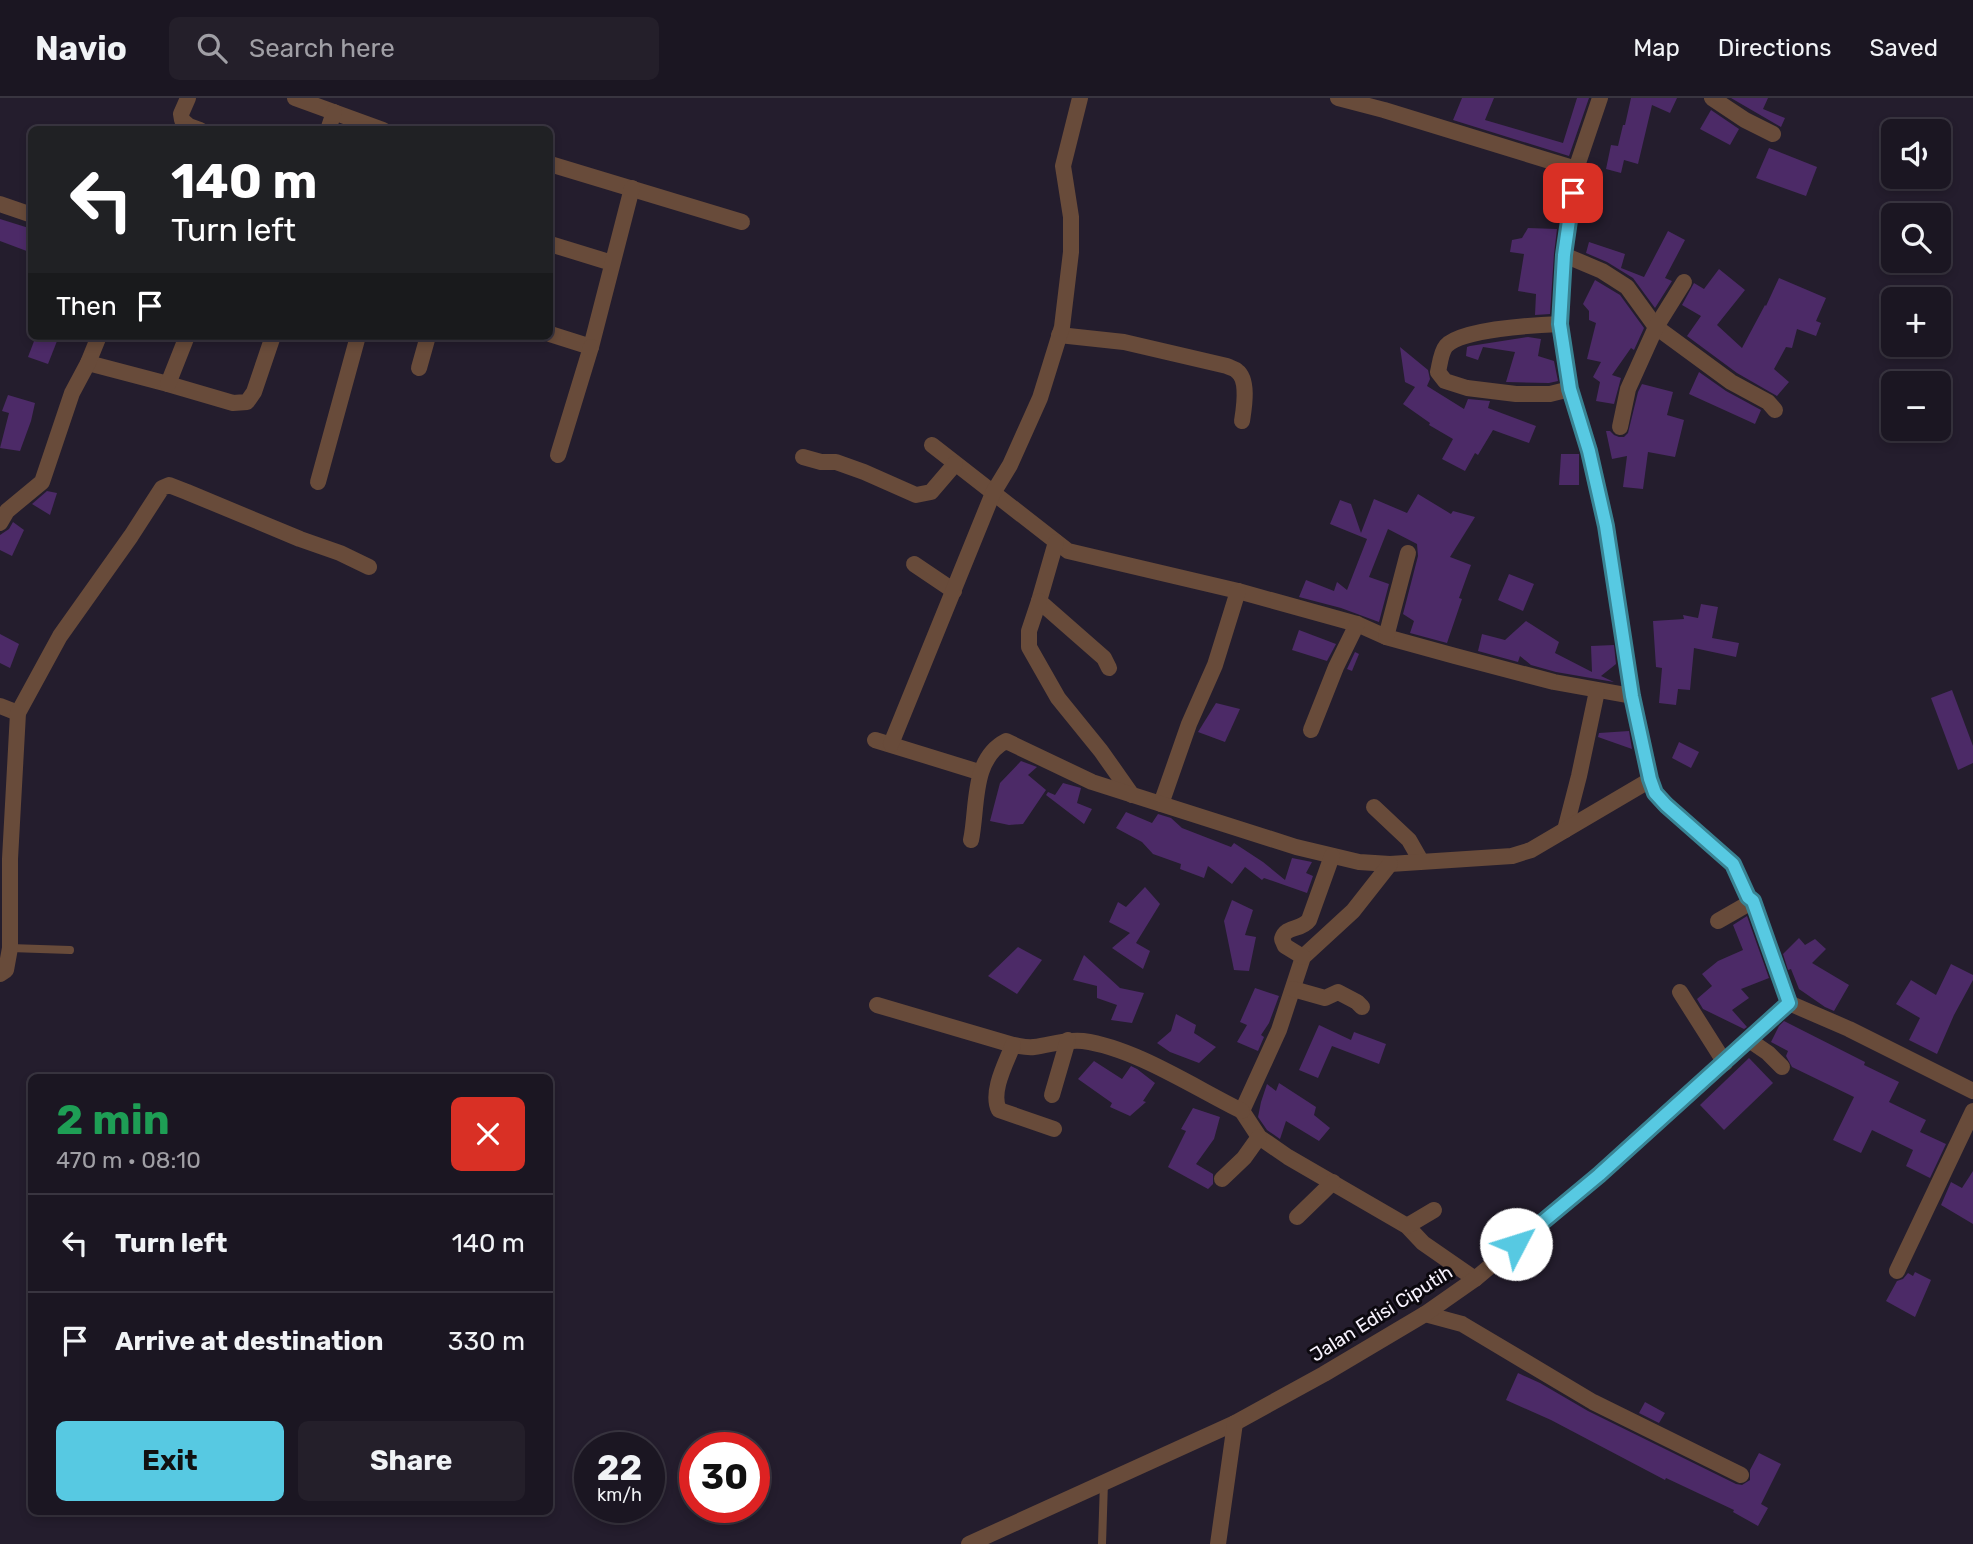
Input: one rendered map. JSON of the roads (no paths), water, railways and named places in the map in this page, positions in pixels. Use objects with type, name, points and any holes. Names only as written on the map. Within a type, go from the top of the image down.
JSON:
[{"type":"street","points":[[188,98],[181,114],[182,120],[190,126]]},
{"type":"street","points":[[295,98],[372,126]]},
{"type":"street","points":[[891,744],[993,493],[1010,465],[1040,398],[1059,335],[1071,252],[1071,217],[1063,166],[1080,98]]},
{"type":"street","points":[[1338,98],[1576,169]]},
{"type":"street","points":[[1600,98],[1576,169],[1564,255],[1560,324],[1570,389],[1589,451],[1606,526],[1632,696],[1655,793],[1733,864],[1748,897],[1753,901],[1789,1003],[1849,1029],[1973,1091]]},
{"type":"street","points":[[1712,98],[1745,120],[1773,134]]},
{"type":"street","points":[[329,126],[334,112]]},
{"type":"street","points":[[553,165],[742,222]]},
{"type":"street","points":[[558,455],[591,347],[632,188]]},
{"type":"street","points":[[0,204],[28,214]]},
{"type":"street","points":[[553,245],[612,263]]},
{"type":"street","points":[[1564,255],[1602,271],[1627,287],[1656,327],[1731,382],[1768,402],[1775,410]]},
{"type":"street","points":[[1620,427],[1628,389],[1656,327],[1684,282]]},
{"type":"street","points":[[1560,324],[1469,334],[1453,340],[1444,348],[1438,372],[1445,381],[1466,388],[1516,394],[1550,394],[1570,389]]},
{"type":"street","points":[[553,335],[591,347]]},
{"type":"street","points":[[1059,335],[1124,342],[1227,366],[1238,371],[1243,380],[1242,421]]},
{"type":"street","points":[[0,523],[7,511],[42,482],[72,393],[89,363],[98,340]]},
{"type":"street","points":[[168,384],[185,340]]},
{"type":"street","points":[[89,363],[233,403],[247,402],[254,393],[272,340]]},
{"type":"street","points":[[318,482],[357,340]]},
{"type":"street","points":[[419,368],[427,340]]},
{"type":"street","points":[[932,445],[1068,551],[1238,591],[1357,624],[1385,637],[1554,682],[1632,696]]},
{"type":"street","points":[[803,457],[821,462],[836,462],[916,495],[931,492],[956,464]]},
{"type":"street","points":[[0,974],[6,970],[10,948],[5,857],[18,713],[60,636],[162,488],[166,485],[340,553],[369,567]]},
{"type":"street","points":[[1056,542],[1030,631],[1030,647],[1058,698],[1132,795]]},
{"type":"street","points":[[1385,637],[1408,553]]},
{"type":"street","points":[[914,564],[954,591]]},
{"type":"street","points":[[1161,804],[1189,724],[1214,665],[1238,591]]},
{"type":"street","points":[[1038,601],[1104,658],[1109,668]]},
{"type":"street","points":[[1311,730],[1336,667],[1357,624]]},
{"type":"street","points":[[1565,830],[1597,691]]},
{"type":"street","points":[[0,706],[18,713]]},
{"type":"street","points":[[875,740],[979,772]]},
{"type":"street","points":[[971,840],[979,772],[998,745],[1006,741],[1092,782],[1132,795],[1296,847],[1359,862],[1390,864],[1512,856],[1531,850],[1650,779]]},
{"type":"street","points":[[1374,807],[1409,840],[1421,861]]},
{"type":"street","points":[[1303,957],[1285,946],[1282,939],[1285,932],[1302,927],[1309,920],[1332,856]]},
{"type":"street","points":[[1242,1111],[1279,1030],[1303,957],[1353,911],[1390,864]]},
{"type":"street","points":[[1718,921],[1753,901]]},
{"type":"street","points":[[1293,989],[1325,998],[1338,992],[1362,1007]]},
{"type":"street","points":[[1680,992],[1725,1063]]},
{"type":"street","name":"Jalan Edisi Ciputih","points":[[969,1544],[1235,1423],[1425,1314],[1475,1279],[1599,1175],[1789,1003]]},
{"type":"street","points":[[877,1005],[1013,1045],[1032,1047],[1068,1040],[1115,1048],[1134,1056],[1242,1111],[1259,1137],[1288,1157],[1407,1226],[1423,1243],[1475,1279]]},
{"type":"street","points":[[1052,1095],[1068,1040]]},
{"type":"street","points":[[1749,1040],[1782,1067]]},
{"type":"street","points":[[1013,1045],[995,1093],[995,1103],[999,1110],[1054,1129]]},
{"type":"street","points":[[1897,1271],[1973,1111]]},
{"type":"street","points":[[1222,1179],[1244,1158],[1259,1137]]},
{"type":"street","points":[[1297,1217],[1333,1182]]},
{"type":"street","points":[[1407,1226],[1434,1210]]},
{"type":"street","points":[[1425,1314],[1462,1324],[1592,1402],[1741,1475]]},
{"type":"street","points":[[1218,1544],[1235,1423]]},
{"type":"lane","points":[[10,948],[70,950]]},
{"type":"lane","points":[[1102,1544],[1104,1482]]}]
